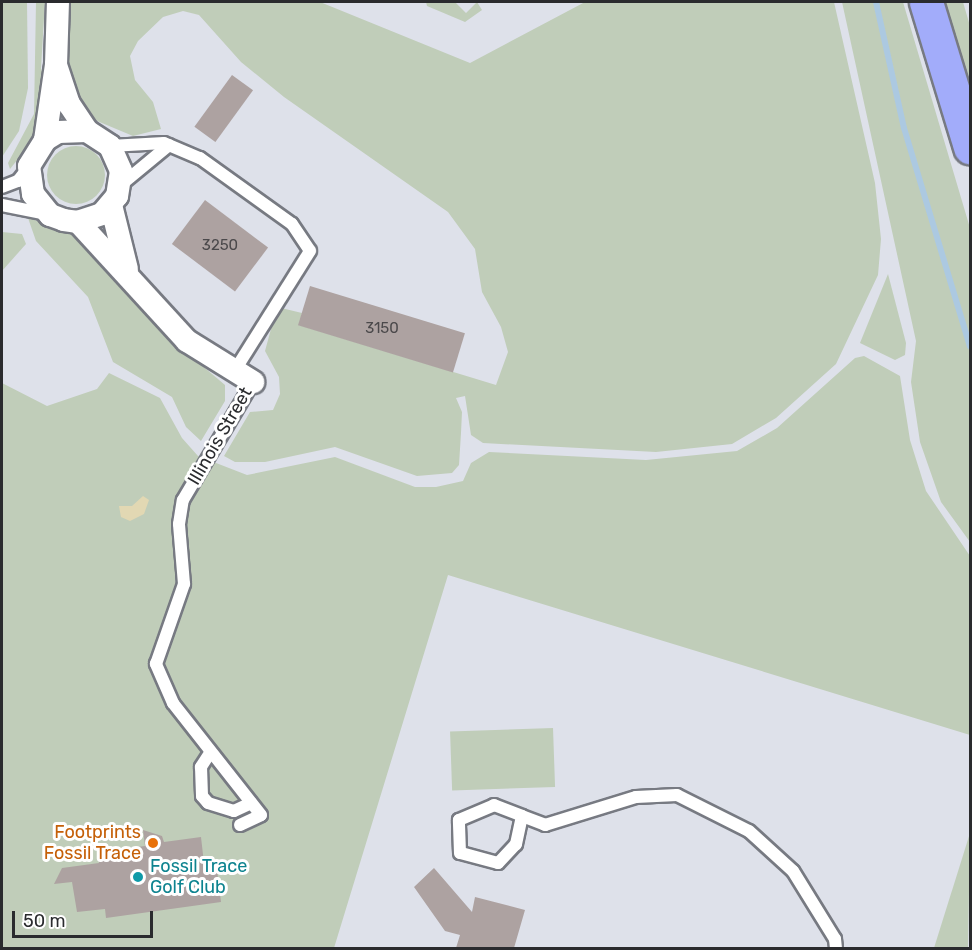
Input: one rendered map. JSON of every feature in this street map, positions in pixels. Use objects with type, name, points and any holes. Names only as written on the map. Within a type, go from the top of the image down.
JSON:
[{"type":"highway","points":[[926,2],[970,147]]},
{"type":"street","points":[[56,65],[69,104],[87,131],[110,146],[118,158],[116,195],[78,222],[50,214],[33,194],[29,166],[45,140],[56,65],[58,2]]},
{"type":"street","points":[[45,140],[58,132],[87,131]]},
{"type":"street","name":"Illinois Street","points":[[116,195],[128,273]]},
{"type":"street","name":"Illinois Street","points":[[78,222],[128,273],[187,341],[244,376]]},
{"type":"lane","points":[[116,195],[168,145]]},
{"type":"lane","points":[[110,146],[168,145],[225,174],[283,217],[310,251],[244,376]]},
{"type":"lane","points":[[2,187],[18,181],[29,166]]},
{"type":"lane","points":[[2,205],[50,214]]},
{"type":"lane","name":"Illinois Street","points":[[244,376],[183,500],[181,547],[183,584],[156,664],[173,703],[251,803]]},
{"type":"lane","points":[[210,753],[201,767],[202,796],[208,803],[234,811],[251,803],[261,815],[240,825]]},
{"type":"lane","points":[[522,816],[516,844],[498,863],[460,853],[459,820],[494,805],[545,825],[636,797],[677,795],[749,831],[793,871],[835,939],[836,948]]},
{"type":"green space","points":[[2,2],[27,2],[28,88],[19,131],[2,157]]},
{"type":"green space","points":[[36,2],[45,2],[41,68],[45,82],[34,139],[10,169],[8,163],[34,114]]},
{"type":"green space","points":[[65,2],[320,2],[470,63],[585,2],[834,2],[875,183],[881,239],[878,275],[836,364],[776,418],[732,444],[656,452],[483,443],[471,435],[465,396],[456,398],[462,412],[461,433],[459,465],[452,473],[417,476],[335,447],[265,462],[235,462],[224,456],[250,412],[273,410],[280,394],[279,377],[265,351],[277,307],[302,313],[299,325],[496,385],[508,352],[501,327],[482,292],[475,249],[448,212],[284,97],[241,62],[199,15],[183,11],[163,17],[138,41],[130,56],[135,80],[153,102],[161,129],[133,136],[90,118],[78,104],[65,63]]},
{"type":"green space","points":[[426,2],[455,2],[466,13],[477,2],[482,10],[465,22],[427,6]]},
{"type":"green space","points":[[842,2],[903,2],[970,228],[970,542],[941,502],[920,442],[911,382],[916,341]]},
{"type":"green space","points":[[935,2],[963,2],[970,26],[970,115]]},
{"type":"green space","points":[[70,146],[82,146],[97,154],[105,169],[105,181],[97,196],[82,204],[70,204],[55,196],[47,181],[47,169],[55,154]]},
{"type":"green space","points":[[28,218],[73,232],[160,330],[225,385],[225,401],[201,441],[186,427],[172,397],[113,362],[88,297],[36,241]]},
{"type":"green space","points":[[2,232],[22,234],[26,244],[2,271]]},
{"type":"green space","points":[[888,274],[906,343],[905,355],[895,360],[860,343]]},
{"type":"green space","name":"Fossil Trace Golf Club","points":[[864,356],[900,376],[910,440],[926,491],[970,556],[970,735],[448,575],[334,948],[2,948],[2,383],[47,406],[97,389],[109,373],[160,398],[182,438],[198,456],[247,475],[335,457],[415,487],[436,487],[463,481],[471,463],[489,452],[646,460],[737,451],[777,428],[855,358]]},
{"type":"green space","points":[[553,728],[555,787],[452,791],[450,732]]},
{"type":"green space","points":[[970,833],[968,948],[934,948]]},
{"type":"sand","points":[[143,496],[149,500],[144,514],[130,521],[121,517],[119,506],[132,506]]},
{"type":"building","points":[[232,75],[253,90],[215,142],[194,127]]},
{"type":"building","points":[[205,200],[268,248],[235,291],[172,244]]},
{"type":"building","points":[[310,286],[465,333],[453,373],[298,325]]},
{"type":"building","name":"Fossil Trace Golf Club","points":[[143,830],[162,836],[164,842],[201,837],[205,872],[217,870],[221,902],[106,918],[105,909],[77,912],[72,882],[54,884],[62,868],[99,863],[97,852],[145,846]]},
{"type":"building","points":[[434,868],[472,912],[475,897],[525,910],[514,948],[456,948],[460,935],[445,931],[414,887]]},
{"type":"waterway","points":[[876,2],[904,128],[970,346]]},
{"type":"place","name":"Footprints Fossil Trace","points":[[153,843]]},
{"type":"place","name":"Fossil Trace Golf Club","points":[[138,877]]}]
